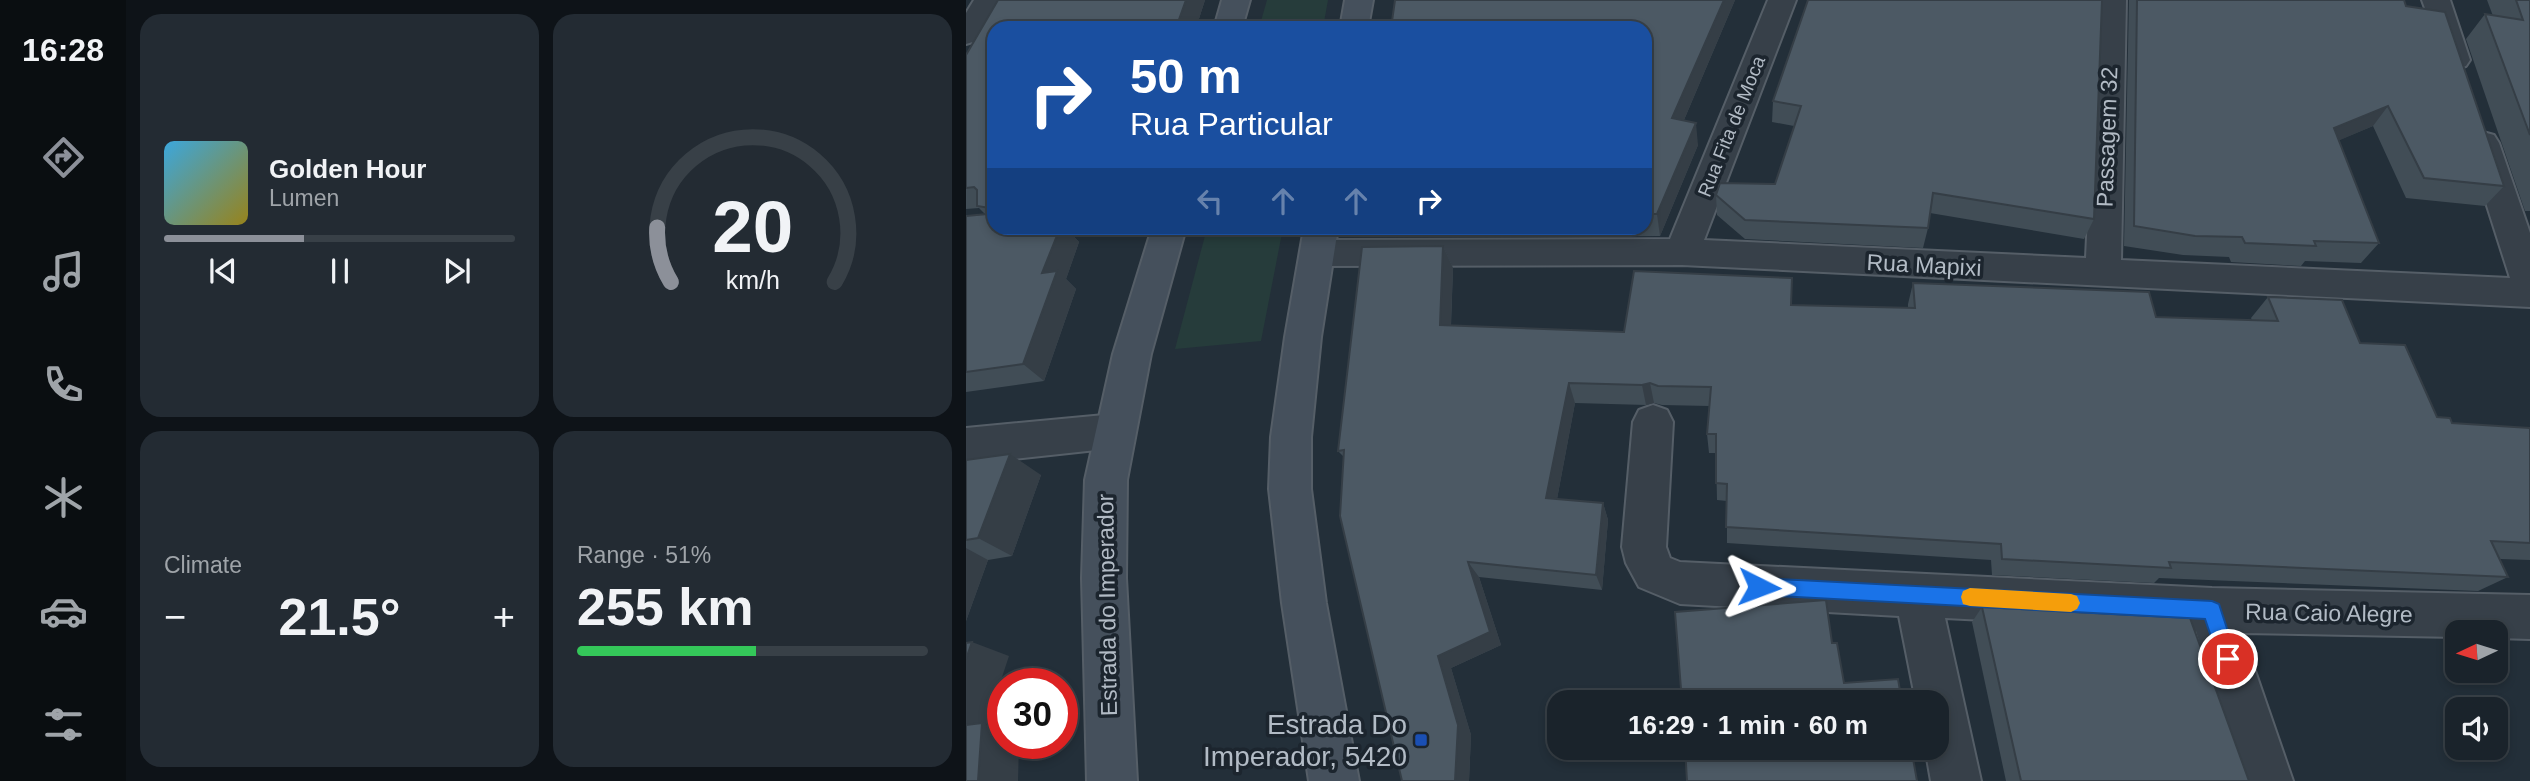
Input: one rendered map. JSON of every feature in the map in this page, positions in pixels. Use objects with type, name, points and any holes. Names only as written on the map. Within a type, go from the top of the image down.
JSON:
[{"type":"main road","points":[[1230,21],[1236,0]]},
{"type":"main road","points":[[1355,21],[1359,0]]},
{"type":"main road","name":"Estrada do Imperador","points":[[1112,781],[1104,578],[1105,480],[1132,354],[1168,235]]},
{"type":"main road","points":[[1319,240],[1296,400],[1290,489],[1304,603],[1334,781]]},
{"type":"street","points":[[966,35],[988,0]]},
{"type":"street","name":"Rua Fita de Moca","points":[[1682,252],[1782,0]]},
{"type":"street","name":"Passagem 32","points":[[2102,274],[2112,0]]},
{"type":"street","points":[[2436,0],[2530,284]]},
{"type":"street","name":"Rua Mapixi","points":[[1319,240],[1682,252],[2530,293]]},
{"type":"street","name":"Rua Caio Alegre","points":[[1653,422],[1644,547],[1647,566],[1657,576],[1680,583],[2212,610],[2530,617]]},
{"type":"street","points":[[966,446],[1115,431]]},
{"type":"street","points":[[1917,594],[1955,781]]},
{"type":"street","points":[[2212,610],[2267,781]]},
{"type":"green space","points":[[1267,0],[1328,0],[1324,21],[1261,21]]},
{"type":"green space","points":[[1205,235],[1282,235],[1261,341],[1175,349]]},
{"type":"building","points":[[998,0],[1186,0],[1178,21],[987,21],[987,208],[977,206],[977,190],[974,187],[966,188],[966,55]]},
{"type":"building","points":[[1395,0],[1724,0],[1672,118],[1696,123],[1657,214],[1652,214],[1652,21],[1392,21]]},
{"type":"building","points":[[1808,0],[2102,0],[2094,219],[1933,193],[1928,228],[1745,220],[1716,195],[1720,183],[1775,184],[1801,106],[1773,101]]},
{"type":"building","points":[[2137,0],[2404,0],[2406,6],[2445,12],[2504,186],[2424,178],[2388,106],[2334,128],[2379,243],[2314,241],[2316,246],[2245,243],[2242,237],[2195,236],[2134,226]]},
{"type":"building","points":[[2516,0],[2530,0],[2530,135],[2485,14],[2523,20]]},
{"type":"building","points":[[987,214],[987,235],[1057,235],[1042,273],[1057,271],[1023,364],[966,372],[966,216]]},
{"type":"building","points":[[1443,246],[1440,325],[1624,332],[1634,271],[1792,278],[1791,305],[1915,308],[1913,283],[2149,292],[2156,317],[2278,321],[2268,297],[2342,300],[2360,343],[2405,345],[2437,417],[2450,418],[2452,423],[2530,428],[2530,543],[2491,541],[2508,577],[2169,562],[2171,568],[2002,559],[2001,544],[1726,527],[1727,484],[1716,483],[1716,434],[1707,434],[1711,387],[1658,386],[1650,383],[1569,383],[1546,498],[1603,503],[1596,575],[1468,562],[1490,632],[1438,656],[1458,725],[1455,781],[1402,781],[1340,516],[1344,450],[1338,451],[1362,247]]},
{"type":"building","points":[[1010,454],[978,538],[966,540],[966,460]]},
{"type":"building","points":[[1826,600],[1832,643],[1837,643],[1844,683],[1898,679],[1900,690],[1681,690],[1675,612]]},
{"type":"building","points":[[1982,607],[2190,618],[2249,781],[2021,781]]},
{"type":"building","points":[[972,642],[966,659],[966,643]]},
{"type":"building","points":[[982,723],[978,781],[966,781],[966,725]]},
{"type":"building","points":[[1686,760],[1913,760],[1917,781],[1687,781]]},
{"type":"slow traffic","points":[[1970,597],[2071,603]]},
{"type":"place","name":"Estrada Do Imperador, 5420","points":[[1421,740]]},
{"type":"route","points":[[1759,587],[2212,610],[2228,659]]}]
